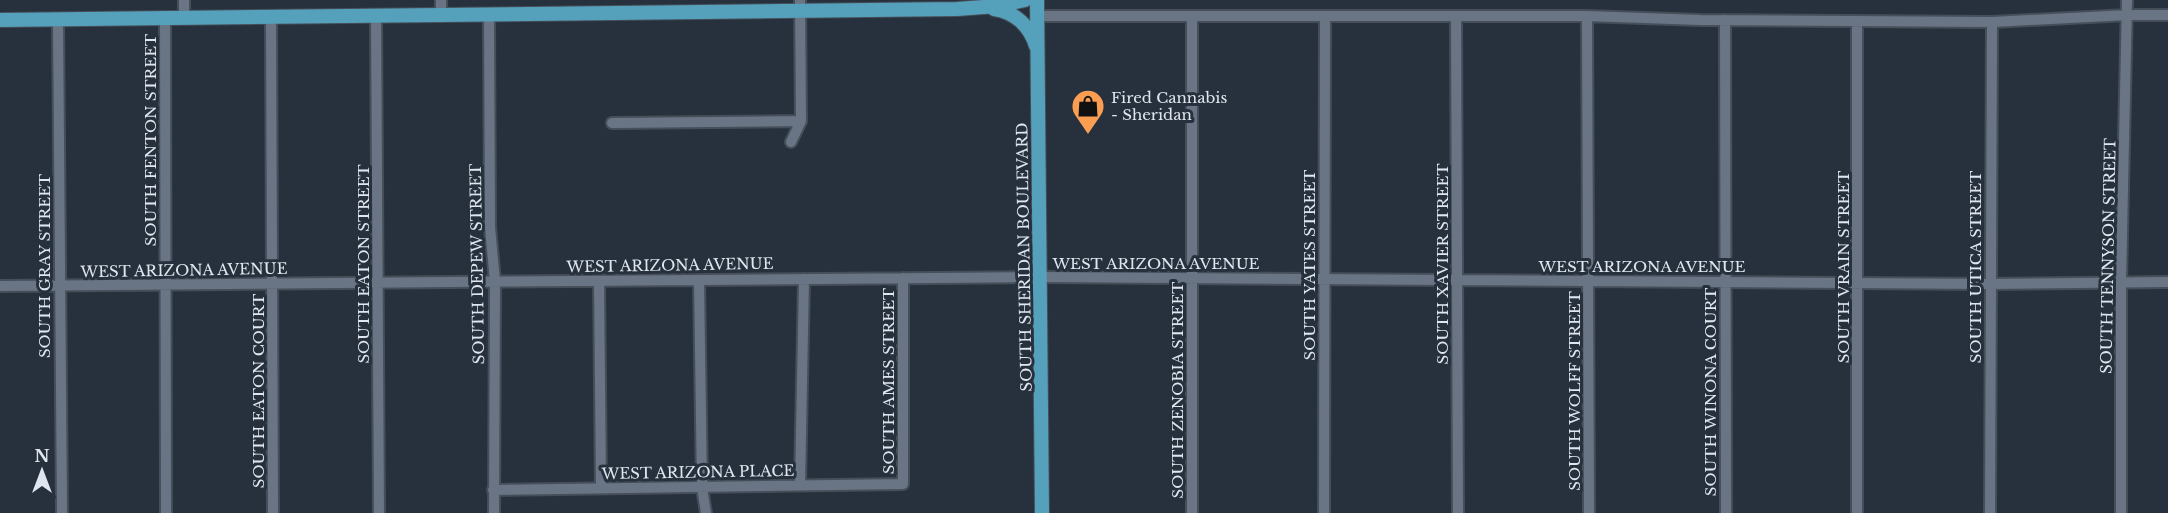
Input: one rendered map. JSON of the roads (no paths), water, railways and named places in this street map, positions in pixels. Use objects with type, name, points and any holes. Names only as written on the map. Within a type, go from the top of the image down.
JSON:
[{"type":"main road","points":[[986,8],[1024,0]]},
{"type":"main road","name":"SOUTH SHERIDAN BOULEVARD","points":[[1037,0],[1042,513]]},
{"type":"main road","points":[[0,20],[441,15],[800,6],[986,8],[1006,12],[1020,20],[1031,34],[1038,52]]},
{"type":"street","points":[[184,0],[184,18]]},
{"type":"street","points":[[441,0],[441,15]]},
{"type":"street","name":"SOUTH TENNYSON STREET","points":[[2121,513],[2121,282],[2127,0]]},
{"type":"street","points":[[791,142],[801,121],[800,6]]},
{"type":"street","name":"SOUTH DEPEW STREET","points":[[489,14],[490,227],[495,282],[494,513]]},
{"type":"street","name":"SOUTH EATON STREET","points":[[376,15],[379,513]]},
{"type":"street","points":[[1037,16],[1587,16],[1725,20],[1992,22],[2168,15]]},
{"type":"street","name":"SOUTH ZENOBIA STREET","points":[[1192,16],[1192,513]]},
{"type":"street","name":"SOUTH YATES STREET","points":[[1324,513],[1325,16]]},
{"type":"street","name":"SOUTH XAVIER STREET","points":[[1456,16],[1458,513]]},
{"type":"street","name":"SOUTH WOLFF STREET","points":[[1587,16],[1588,513]]},
{"type":"street","name":"SOUTH EATON COURT","points":[[271,17],[273,513]]},
{"type":"street","name":"SOUTH FENTON STREET","points":[[165,18],[166,513]]},
{"type":"street","name":"SOUTH GRAY STREET","points":[[58,19],[62,513]]},
{"type":"street","name":"SOUTH WINONA COURT","points":[[1725,20],[1726,513]]},
{"type":"street","name":"SOUTH VRAIN STREET","points":[[1857,21],[1857,513]]},
{"type":"street","name":"SOUTH UTICA STREET","points":[[1990,513],[1992,22]]},
{"type":"street","points":[[612,123],[801,121]]},
{"type":"street","name":"WEST ARIZONA AVENUE","points":[[0,286],[1041,277],[1990,284],[2168,282]]},
{"type":"street","name":"SOUTH AMES STREET","points":[[903,278],[903,484]]},
{"type":"street","points":[[800,485],[804,279]]},
{"type":"street","points":[[699,280],[702,488],[706,513]]},
{"type":"street","points":[[599,281],[601,488]]},
{"type":"street","name":"WEST ARIZONA PLACE","points":[[493,490],[903,484]]},
{"type":"place","name":"Fired Cannabis - Sheridan","points":[[1088,135]]}]
